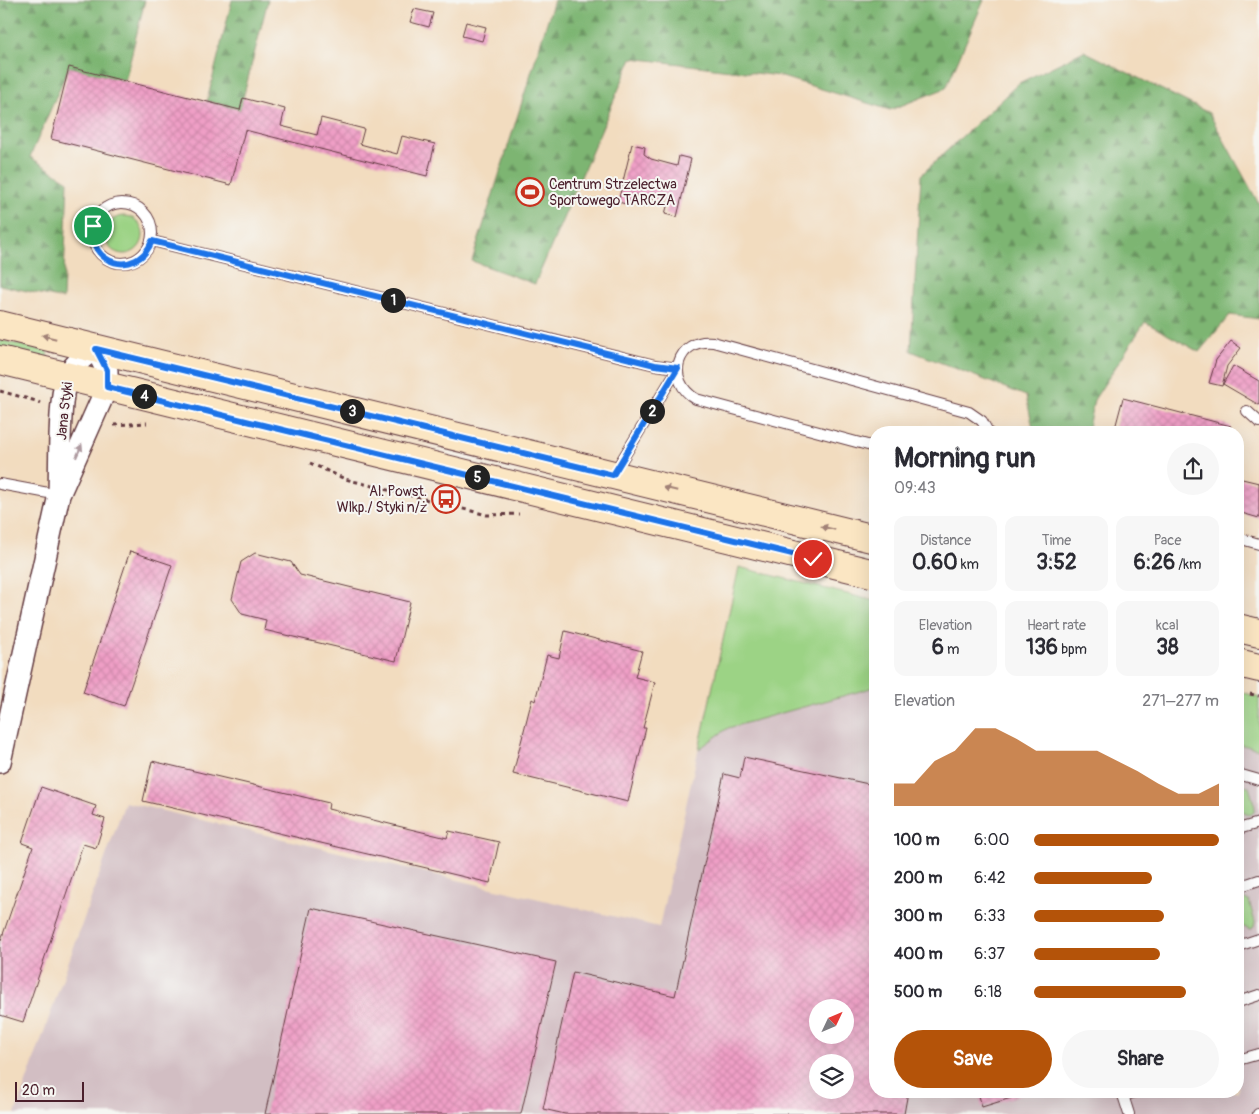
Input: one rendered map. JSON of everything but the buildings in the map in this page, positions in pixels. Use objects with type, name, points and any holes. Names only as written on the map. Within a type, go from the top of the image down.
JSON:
[{"type":"main road","points":[[0,325],[869,538]]},
{"type":"main road","points":[[0,360],[869,573]]},
{"type":"main road","points":[[1244,629],[1259,633]]},
{"type":"main road","points":[[1244,664],[1259,668]]},
{"type":"street","name":"Jana Styki","points":[[0,762],[59,495],[62,415],[67,377],[80,360],[96,349]]},
{"type":"street","points":[[96,349],[107,370],[107,387]]},
{"type":"street","name":"Jana Styki","points":[[59,495],[107,387]]},
{"type":"lane","points":[[118,203],[130,204],[140,209],[148,218],[152,229],[152,241],[146,252],[138,260],[126,264],[115,263],[104,258],[96,249],[92,238],[93,226],[98,215],[107,207],[118,203]]},
{"type":"lane","points":[[152,241],[655,365],[678,368]]},
{"type":"lane","points":[[613,475],[678,368],[684,353],[692,346],[702,342],[713,342],[969,412],[982,421],[985,426]]},
{"type":"lane","points":[[678,368],[680,384],[696,399],[869,445]]},
{"type":"lane","points":[[1247,411],[1259,422]]},
{"type":"lane","points":[[0,484],[59,495]]},
{"type":"lane","points":[[1244,540],[1259,544]]},
{"type":"lane","points":[[1244,776],[1259,780]]},
{"type":"lane","points":[[1244,827],[1259,823]]},
{"type":"lane","points":[[1244,885],[1259,880]]},
{"type":"lane","points":[[1244,944],[1259,939]]},
{"type":"lane","points":[[1244,1000],[1259,995]]},
{"type":"lane","points":[[1244,1058],[1259,1054]]},
{"type":"lane","points":[[1123,1098],[1129,1114]]},
{"type":"shaded area","points":[[730,607],[869,641],[869,1098],[1244,1098],[1244,732],[1259,736],[1259,1114],[15,1114],[125,802],[659,927]]},
{"type":"green space","points":[[0,0],[145,0],[125,81],[69,67],[30,157],[68,181],[63,299],[0,285]]},
{"type":"green space","points":[[232,0],[268,0],[240,110],[207,101]]},
{"type":"green space","points":[[554,0],[984,0],[946,88],[890,110],[779,76],[632,58],[535,284],[472,261]]},
{"type":"green space","points":[[1084,51],[1209,113],[1259,204],[1259,319],[1230,315],[1199,352],[1145,322],[1094,400],[1088,426],[1033,426],[1026,396],[911,351],[921,175],[1019,83]]},
{"type":"green space","points":[[124,216],[138,221],[143,235],[138,249],[124,254],[110,249],[105,235],[110,221]]},
{"type":"green space","points":[[0,340],[47,351],[48,358],[0,349]]},
{"type":"green space","points":[[739,567],[869,600],[869,689],[728,728],[699,749]]},
{"type":"green space","points":[[1244,693],[1259,697],[1259,749],[1244,745]]},
{"type":"green space","points":[[1244,784],[1249,787],[1255,807],[1254,812],[1250,815],[1244,812]]},
{"type":"green space","points":[[1244,899],[1249,901],[1255,922],[1254,927],[1250,930],[1244,927]]},
{"type":"place","name":"Centrum Strzelectwa Sportowego TARCZA","points":[[530,192]]},
{"type":"place","name":"Al. Powst. Wlkp./ Styki n/ż","points":[[446,499]]},
{"type":"route","points":[[93,226],[92,238],[96,249],[104,258],[115,263],[126,264],[138,260],[150,247],[152,241],[655,365],[678,368],[613,475],[96,349],[107,370],[107,387],[813,559]]}]
